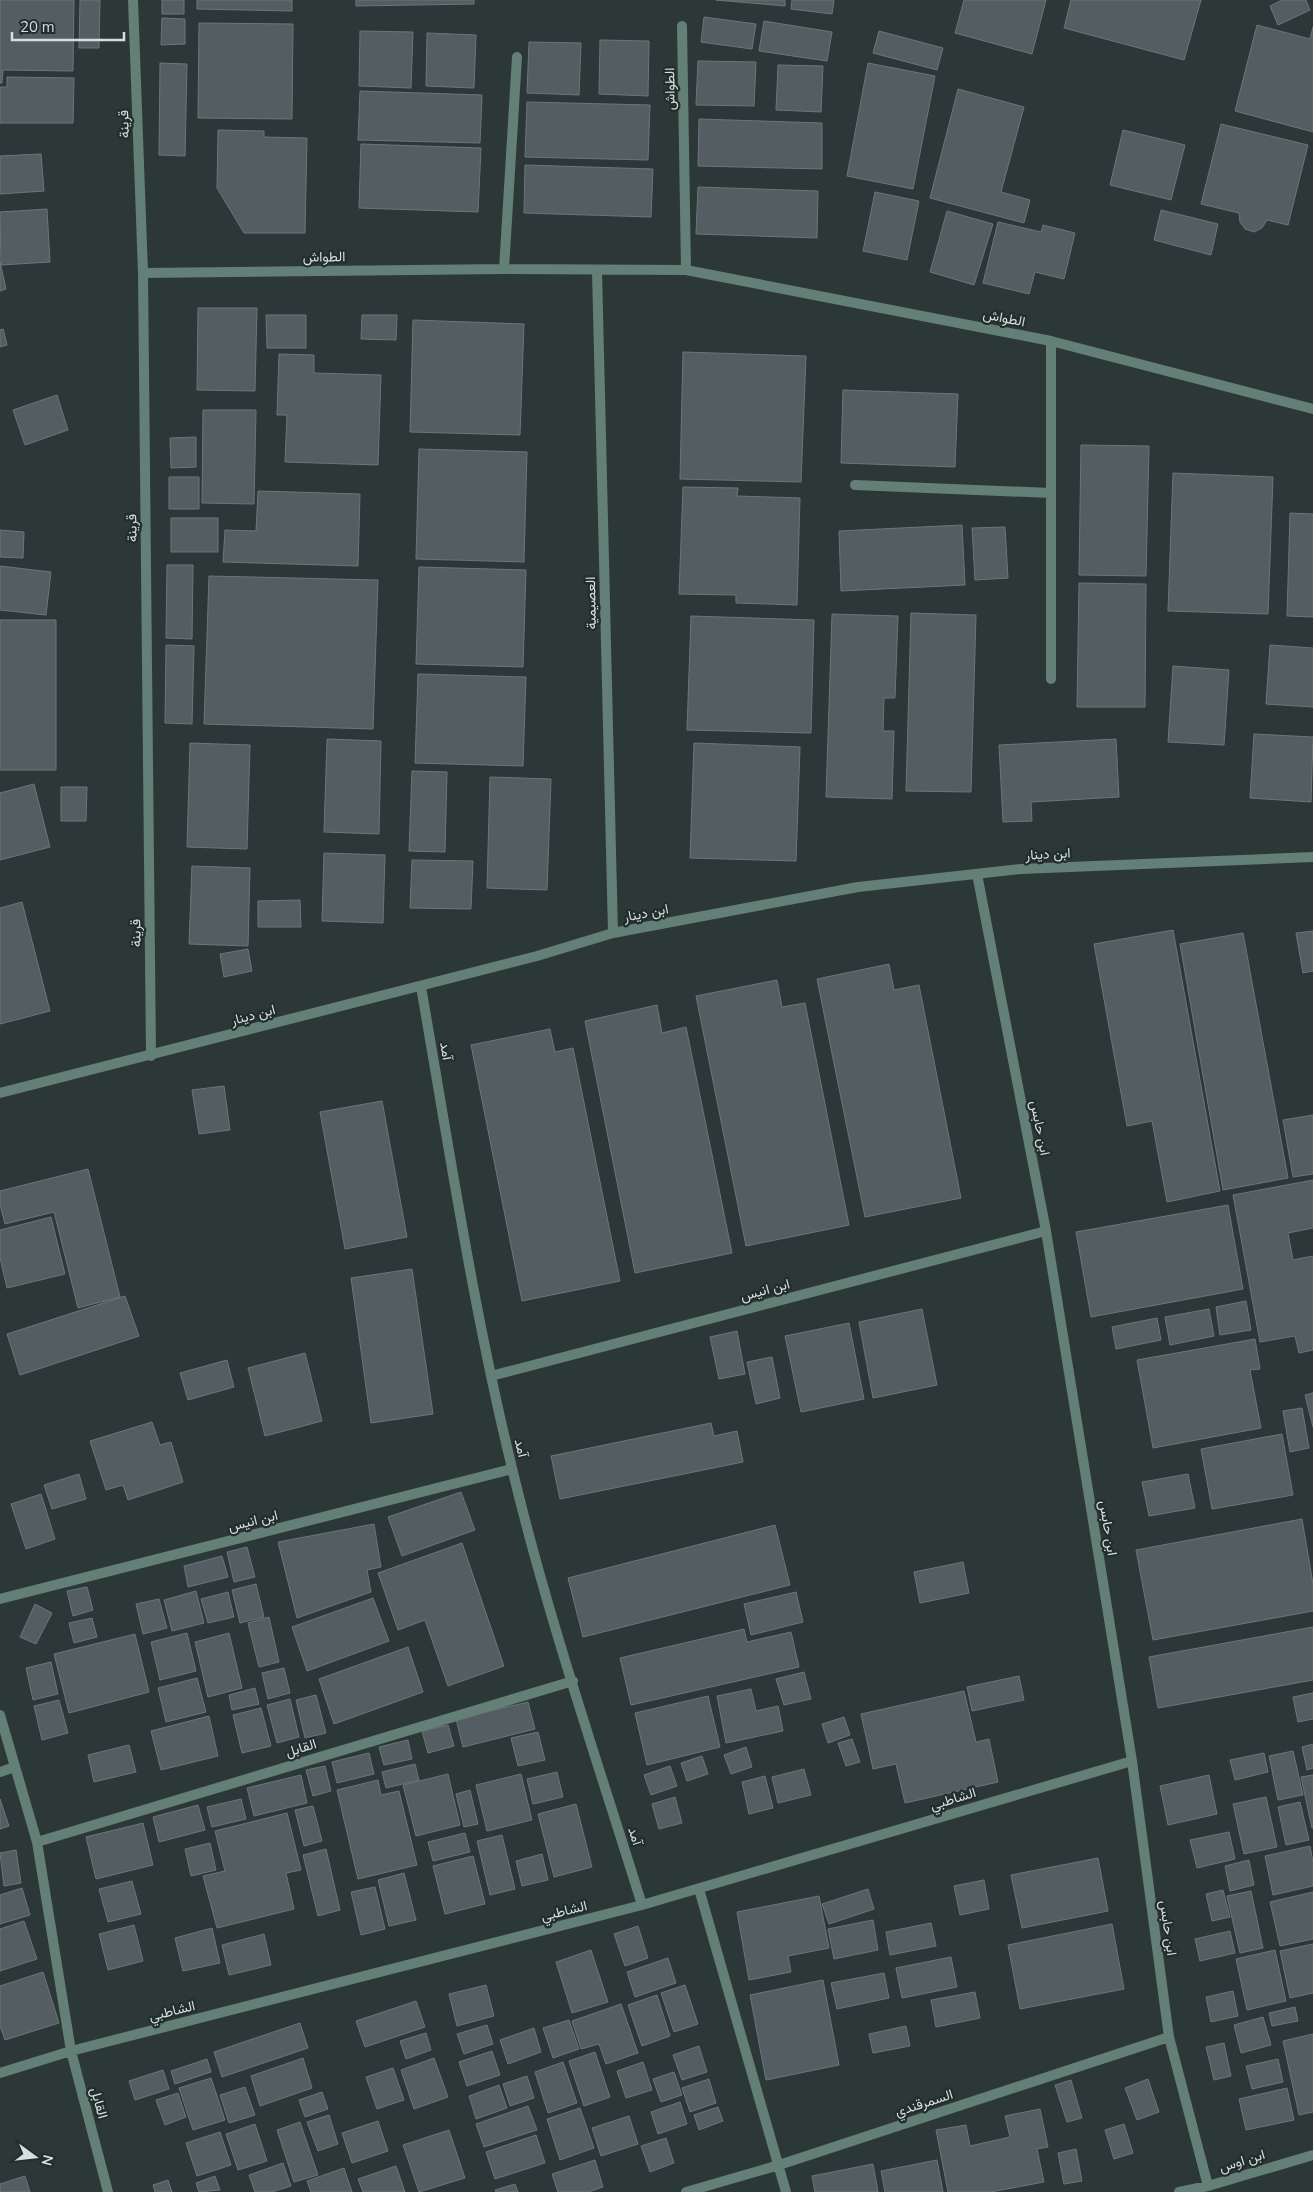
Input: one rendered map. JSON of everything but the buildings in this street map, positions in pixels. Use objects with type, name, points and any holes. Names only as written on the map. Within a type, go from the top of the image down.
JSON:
[{"type":"street","name":"قرينة","points":[[133,0],[143,273],[151,1056]]},
{"type":"street","name":"الطواش","points":[[682,26],[686,270]]},
{"type":"street","points":[[504,269],[517,57]]},
{"type":"street","name":"الطواش","points":[[143,273],[504,269],[686,270],[1051,341],[1313,409]]},
{"type":"street","name":"العصيمية","points":[[597,271],[613,933]]},
{"type":"street","points":[[1051,341],[1051,679]]},
{"type":"street","points":[[855,485],[1051,493]]},
{"type":"street","name":"ابن دينار","points":[[0,1093],[537,956],[613,933],[858,887],[1021,868],[1313,857]]},
{"type":"street","name":"ابن حابس","points":[[977,874],[1046,1231],[1132,1761],[1169,2037],[1208,2186]]},
{"type":"street","name":"آمد","points":[[421,986],[491,1376],[512,1469],[573,1681],[642,1905]]},
{"type":"street","name":"ابن انيس","points":[[491,1376],[1046,1231]]},
{"type":"street","name":"ابن انيس","points":[[0,1599],[512,1469]]},
{"type":"street","name":"القابل","points":[[37,1842],[573,1681]]},
{"type":"street","name":"القابل","points":[[0,1715],[37,1842],[71,2051],[108,2192]]},
{"type":"street","name":"الشاطبي","points":[[0,2073],[71,2051],[642,1905],[1132,1761]]},
{"type":"street","points":[[0,1772],[15,1767]]},
{"type":"street","points":[[699,1889],[780,2164],[786,2192]]},
{"type":"street","name":"السمرقندي","points":[[686,2192],[780,2164],[1169,2037]]},
{"type":"street","name":"ابن اوس","points":[[1179,2192],[1208,2186],[1313,2155]]}]
